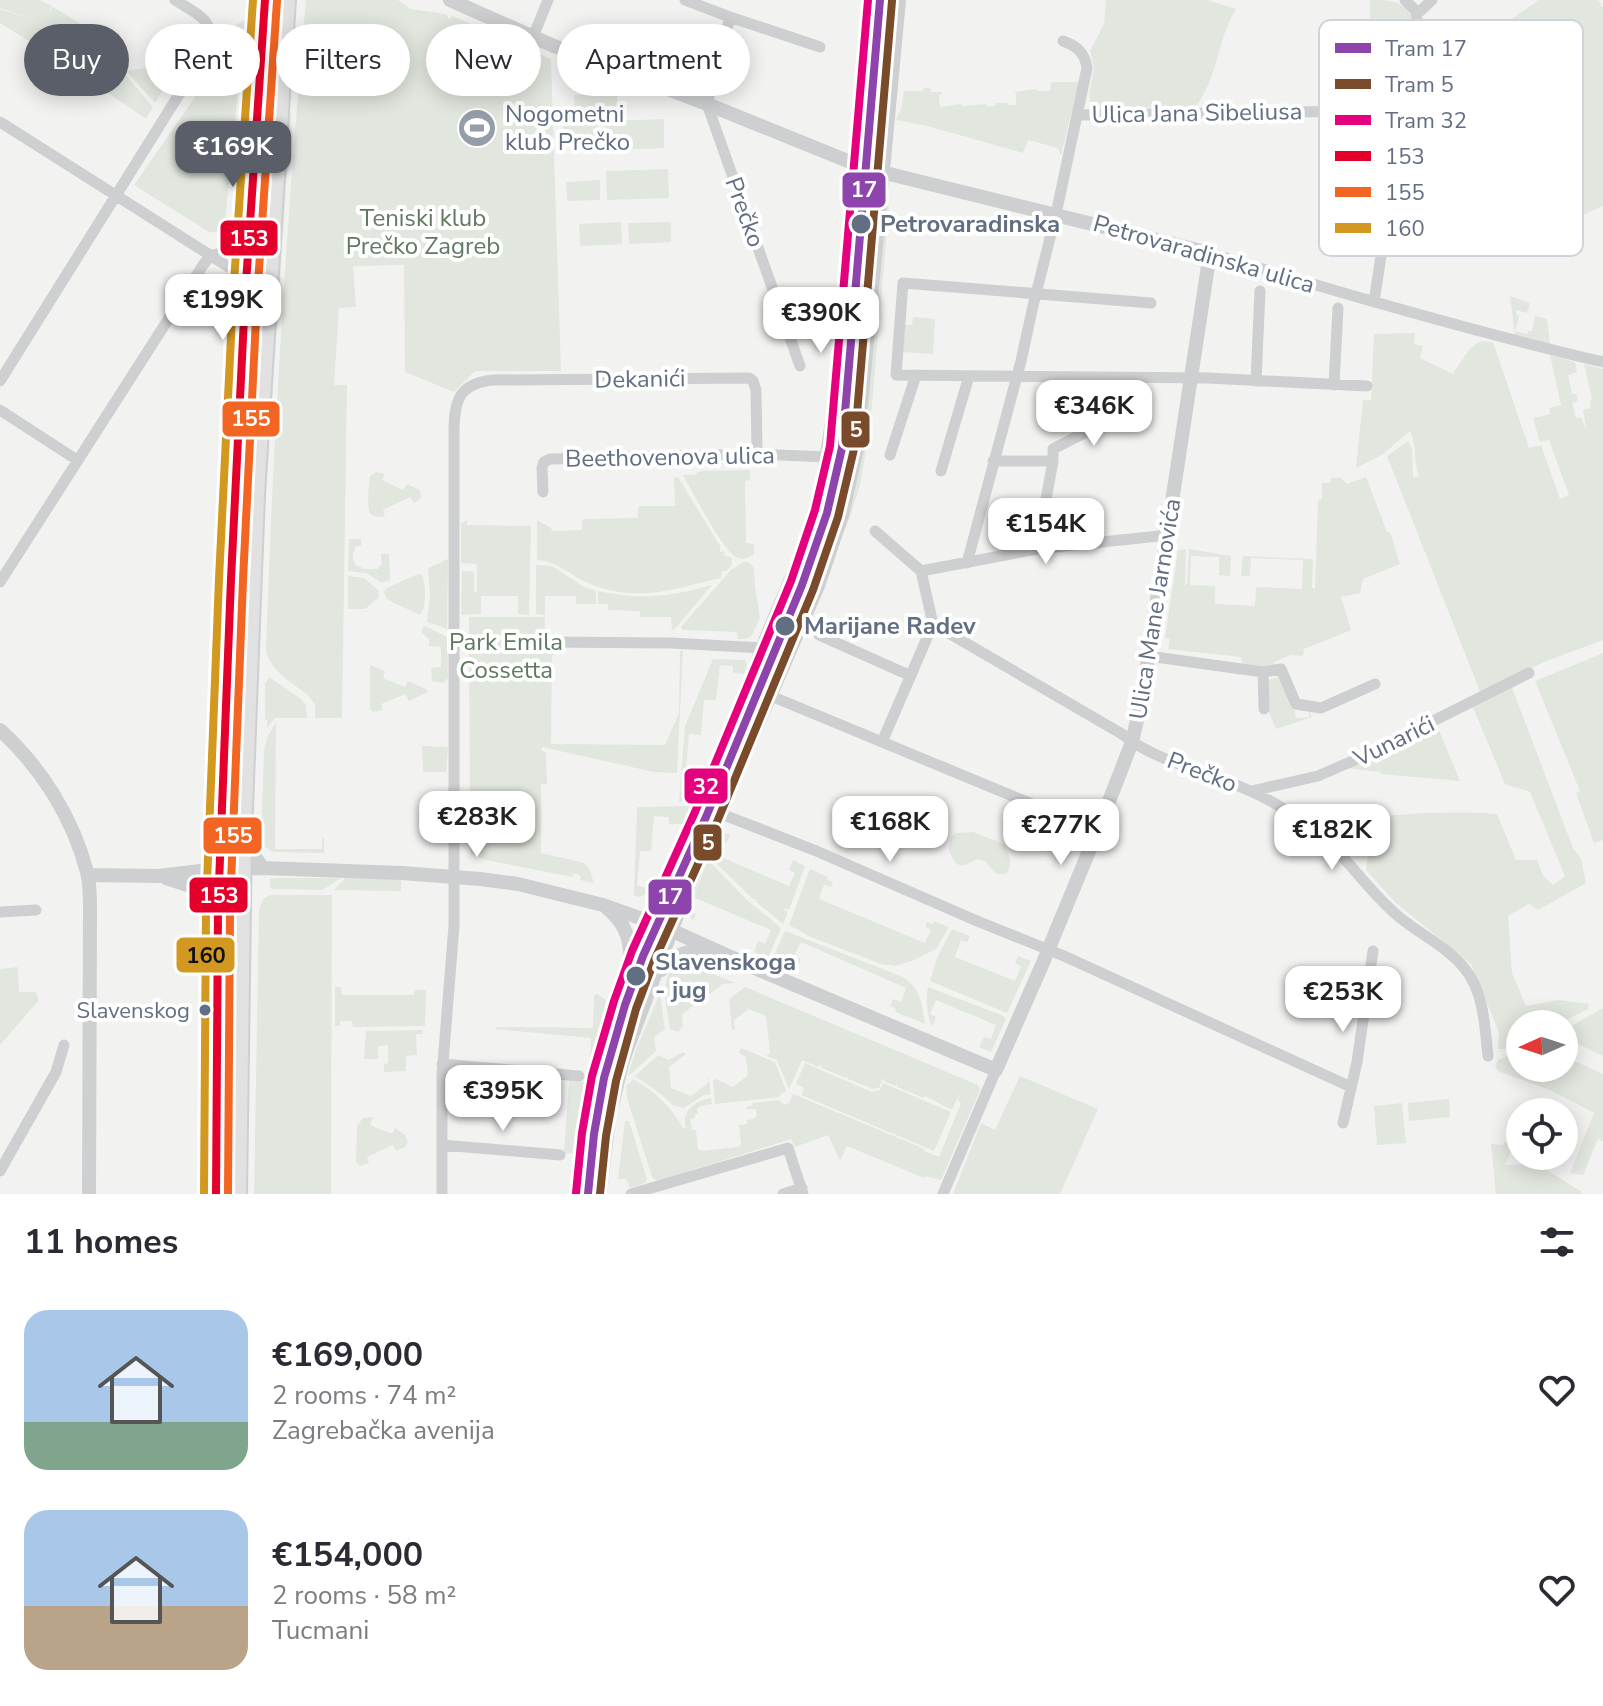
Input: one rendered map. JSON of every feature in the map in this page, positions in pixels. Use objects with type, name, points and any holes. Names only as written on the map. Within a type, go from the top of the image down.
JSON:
[{"type":"main road","points":[[216,1194],[218,909],[232,546],[265,0]]},
{"type":"main road","points":[[238,1194],[243,841],[257,482],[287,1]]},
{"type":"street","points":[[0,381],[210,45],[211,32],[203,18],[175,0]]},
{"type":"street","name":"Petrovaradinska ulica","points":[[450,0],[504,24]]},
{"type":"street","points":[[538,24],[548,0]]},
{"type":"street","points":[[685,0],[820,47]]},
{"type":"street","points":[[581,1194],[591,1113],[615,1000],[715,772],[803,551],[822,485],[839,367],[870,0]]},
{"type":"street","points":[[600,1194],[609,1117],[630,1039],[719,813],[818,586],[842,515],[854,461],[867,348],[899,0]]},
{"type":"street","points":[[1405,0],[1417,14],[1417,20]]},
{"type":"street","points":[[1417,14],[1432,0]]},
{"type":"street","points":[[707,104],[730,17]]},
{"type":"street","name":"Petrovaradinska ulica","points":[[541,40],[882,172],[1210,253],[1374,302],[1603,362]]},
{"type":"street","points":[[967,563],[1017,377],[1087,68],[1082,52],[1063,41]]},
{"type":"street","name":"Prečko","points":[[707,104],[800,366]]},
{"type":"street","name":"Ulica Jana Sibeliusa","points":[[1077,115],[1319,112]]},
{"type":"street","points":[[0,122],[232,269],[245,298]]},
{"type":"street","points":[[0,582],[203,265],[210,256],[231,250],[250,233]]},
{"type":"street","name":"Ulica Mane Jarnovića","points":[[943,1194],[1048,950],[1132,742],[1168,535],[1210,253]]},
{"type":"street","points":[[1374,302],[1381,256]]},
{"type":"street","points":[[1151,303],[903,283],[896,375],[1191,378],[1367,386]]},
{"type":"street","points":[[1256,381],[1260,291]]},
{"type":"street","points":[[1334,385],[1338,308]]},
{"type":"street","points":[[890,455],[916,375]]},
{"type":"street","points":[[941,471],[969,376]]},
{"type":"street","name":"Dekanići","points":[[454,876],[454,425],[456,407],[464,390],[478,382],[510,378],[749,378],[756,390],[757,454]]},
{"type":"street","points":[[0,410],[77,460]]},
{"type":"street","points":[[1037,549],[1053,449],[1114,422]]},
{"type":"street","name":"Beethovenova ulica","points":[[543,492],[542,468],[544,462],[550,459],[757,454],[827,457]]},
{"type":"street","points":[[993,461],[1053,461]]},
{"type":"street","points":[[875,531],[921,571],[933,624],[882,742]]},
{"type":"street","points":[[921,571],[1037,549],[1168,535]]},
{"type":"street","name":"Prečko","points":[[933,624],[1122,734],[1140,748],[1252,791],[1316,830],[1381,901],[1465,969],[1476,989],[1488,1056]]},
{"type":"street","points":[[819,635],[911,676]]},
{"type":"street","points":[[545,642],[763,648]]},
{"type":"street","points":[[1148,656],[1263,672],[1281,669],[1296,704],[1321,708],[1375,684]]},
{"type":"street","points":[[1263,672],[1264,709]]},
{"type":"street","name":"Vunarići","points":[[1252,791],[1318,776],[1529,673]]},
{"type":"street","points":[[771,696],[1097,831]]},
{"type":"street","points":[[0,730],[18,747],[49,788],[70,827],[88,875],[89,1194]]},
{"type":"street","points":[[719,813],[1077,962],[1351,1087]]},
{"type":"street","points":[[243,841],[263,868]]},
{"type":"street","points":[[88,875],[158,876],[263,868],[454,876],[518,884],[603,905],[648,920],[996,1070]]},
{"type":"street","points":[[158,876],[200,889],[218,909]]},
{"type":"street","points":[[442,1194],[442,1064],[453,940],[454,876]]},
{"type":"street","points":[[603,905],[625,928],[630,960]]},
{"type":"street","points":[[0,912],[36,910]]},
{"type":"street","points":[[654,980],[679,954],[704,950],[727,955]]},
{"type":"street","points":[[1343,1123],[1357,1062],[1373,951]]},
{"type":"street","points":[[0,1171],[56,1072],[64,1045]]},
{"type":"street","points":[[442,1064],[579,1076]]},
{"type":"street","points":[[442,1145],[560,1155]]},
{"type":"street","points":[[638,1193],[788,1148],[803,1191],[783,1194]]},
{"type":"green space","points":[[0,0],[40,0],[52,6],[48,13],[53,7],[81,24],[24,24],[24,38],[0,23],[0,9],[43,23],[0,8]]},
{"type":"green space","points":[[273,0],[276,0],[262,205],[234,828],[243,586],[242,512]]},
{"type":"green space","name":"Teniski klub Prečko Zagreb","points":[[306,0],[398,0],[410,9],[446,14],[449,19],[452,16],[470,24],[426,24],[426,96],[541,96],[541,55],[551,59],[561,371],[475,371],[454,392],[405,372],[404,265],[353,266],[356,307],[339,308],[334,385],[347,385],[342,718],[315,718],[315,705],[309,696],[278,671],[266,651],[282,325],[298,96],[410,96],[410,24],[304,24]]},
{"type":"green space","points":[[1106,0],[1207,0],[1236,9],[1209,82],[1197,105],[1098,108],[1091,104],[1089,95],[1094,67],[1090,51],[1104,24]]},
{"type":"green space","points":[[1370,0],[1400,4],[1412,17],[1409,20],[1370,20]]},
{"type":"green space","points":[[1539,0],[1598,0],[1603,8],[1603,206],[1583,215],[1583,20],[1510,20]]},
{"type":"green space","points":[[145,68],[145,92],[129,74],[129,71]]},
{"type":"green space","points":[[129,79],[153,107],[146,119],[112,96],[129,96]]},
{"type":"green space","points":[[1051,82],[1079,82],[1061,155],[1058,148],[1028,140],[1023,153],[896,120],[904,91],[930,88],[931,92],[942,92],[939,95],[940,107],[961,104],[995,106],[995,103],[1016,105],[1014,92],[1050,91]]},
{"type":"green space","points":[[196,96],[237,96],[224,233],[209,232],[134,185]]},
{"type":"green space","points":[[574,96],[617,96],[618,118],[575,119]]},
{"type":"green space","points":[[290,112],[265,508],[265,458],[284,156]]},
{"type":"green space","points":[[664,119],[664,148],[606,150],[604,121]]},
{"type":"green space","points":[[597,122],[598,141],[564,143],[563,124]]},
{"type":"green space","points":[[668,169],[669,198],[607,200],[606,171]]},
{"type":"green space","points":[[600,180],[600,200],[567,201],[566,182]]},
{"type":"green space","points":[[885,203],[889,207],[870,427],[860,485],[837,548],[862,454],[866,427]]},
{"type":"green space","points":[[621,222],[622,244],[580,246],[579,224]]},
{"type":"green space","points":[[671,222],[671,242],[629,244],[628,223]]},
{"type":"green space","points":[[851,265],[855,265],[844,416],[827,505],[804,573],[800,572],[842,400]]},
{"type":"green space","points":[[1510,296],[1530,303],[1527,313],[1516,310],[1519,317],[1515,331],[1527,334],[1532,331],[1535,316],[1547,319],[1550,344],[1515,335]]},
{"type":"green space","points":[[913,317],[935,319],[933,354],[903,352],[905,325],[912,325]]},
{"type":"green space","points":[[1415,333],[1414,344],[1423,346],[1420,358],[1453,374],[1476,344],[1493,342],[1529,448],[1541,445],[1560,499],[1569,495],[1549,440],[1540,442],[1533,418],[1550,414],[1549,408],[1561,405],[1550,355],[1575,362],[1577,372],[1568,375],[1572,394],[1576,394],[1578,401],[1572,403],[1576,418],[1581,417],[1585,428],[1583,410],[1591,408],[1592,400],[1584,364],[1603,369],[1603,640],[1544,662],[1481,694],[1387,456],[1408,441],[1412,449],[1413,477],[1419,477],[1410,431],[1382,455],[1356,468],[1363,400],[1371,400],[1374,334]]},
{"type":"green space","points":[[750,470],[750,480],[745,481],[746,543],[754,544],[754,554],[741,559],[724,544],[683,475],[694,475],[700,471]]},
{"type":"green space","points":[[376,472],[385,474],[382,480],[403,490],[407,484],[420,490],[421,498],[414,503],[410,497],[383,510],[385,516],[373,515],[369,511],[369,490],[370,476]]},
{"type":"green space","points":[[678,477],[720,546],[720,552],[724,551],[725,556],[732,558],[732,564],[727,571],[722,571],[721,578],[658,592],[627,593],[593,585],[553,564],[537,560],[537,520],[552,531],[582,530],[584,519],[638,518],[640,506],[675,506],[674,478]]},
{"type":"green space","points":[[1366,477],[1400,564],[1363,579],[1360,593],[1341,597],[1351,630],[1304,649],[1303,656],[1291,655],[1274,662],[1274,665],[1261,668],[1242,663],[1241,657],[1168,649],[1170,639],[1165,638],[1178,550],[1186,549],[1185,585],[1189,549],[1231,556],[1230,576],[1219,575],[1219,557],[1191,556],[1190,585],[1215,586],[1215,604],[1255,606],[1256,587],[1302,589],[1303,560],[1251,558],[1250,576],[1241,576],[1243,556],[1313,559],[1312,588],[1315,589],[1318,500],[1322,499],[1322,483],[1330,483],[1331,478],[1341,478],[1347,484]]},
{"type":"green space","points":[[467,520],[467,525],[531,526],[529,615],[518,614],[518,596],[481,596],[481,614],[461,615],[462,571],[474,572],[474,592],[477,592],[477,564],[461,563],[461,524]]},
{"type":"green space","points":[[349,539],[361,539],[361,546],[355,546],[353,561],[355,566],[362,569],[378,569],[382,565],[381,554],[389,554],[390,580],[382,583],[366,573],[348,571]]},
{"type":"green space","points":[[448,559],[447,629],[427,622],[430,596],[428,568]]},
{"type":"green space","points":[[744,562],[754,568],[760,618],[751,637],[738,639],[737,632],[683,630],[681,627],[731,570]]},
{"type":"green space","points":[[536,565],[552,566],[584,587],[596,591],[596,604],[576,604],[576,596],[545,596],[545,615],[536,614]]},
{"type":"green space","points":[[418,574],[422,575],[425,590],[420,615],[390,601],[384,592]]},
{"type":"green space","points":[[348,576],[364,578],[378,590],[379,597],[365,609],[348,609]]},
{"type":"green space","points":[[712,585],[674,630],[671,617],[640,617],[640,611],[608,610],[608,604],[598,604],[598,591],[655,596]]},
{"type":"green space","name":"Park Emila Cossetta","points":[[469,617],[545,617],[544,648],[558,649],[552,656],[551,744],[665,745],[679,713],[680,651],[683,650],[677,773],[654,772],[542,747],[542,751],[546,752],[547,784],[541,784],[541,853],[584,863],[594,883],[580,880],[581,876],[574,873],[572,877],[486,860],[470,852]]},
{"type":"green space","points":[[425,626],[447,637],[448,678],[443,683],[432,681],[431,668],[441,667],[441,647],[429,646],[429,639],[422,633]]},
{"type":"green space","points":[[1603,653],[1603,840],[1594,843],[1576,793],[1580,791],[1535,681]]},
{"type":"green space","points":[[713,659],[745,660],[747,665],[744,674],[733,673],[733,666],[720,665],[716,700],[704,700],[701,735],[689,734],[686,770],[702,772],[703,765],[708,765],[692,802],[679,802],[685,726]]},
{"type":"green space","points":[[370,665],[385,671],[383,678],[405,687],[408,681],[428,692],[409,701],[405,694],[381,704],[383,710],[373,712],[370,709]]},
{"type":"green space","points":[[269,677],[301,699],[306,705],[307,718],[275,718],[267,728],[265,684]]},
{"type":"green space","points":[[1278,677],[1294,707],[1296,718],[1309,717],[1309,711],[1312,717],[1276,729],[1268,710],[1266,681]]},
{"type":"green space","points":[[1511,685],[1573,848],[1581,859],[1586,883],[1538,910],[1529,904],[1508,916],[1512,973],[1526,1006],[1558,1000],[1589,1004],[1588,1009],[1578,1014],[1578,1010],[1506,1010],[1504,1049],[1498,1049],[1499,1032],[1471,964],[1395,902],[1366,870],[1372,817],[1481,813],[1497,814],[1516,860],[1537,860],[1543,875],[1553,885],[1565,876],[1530,792],[1505,784],[1472,705]]},
{"type":"green space","points":[[276,722],[275,849],[322,849],[322,837],[324,853],[273,852],[261,841],[264,751]]},
{"type":"green space","points":[[1436,723],[1460,781],[1346,768]]},
{"type":"green space","points":[[422,746],[448,747],[446,772],[423,772]]},
{"type":"green space","points":[[691,806],[683,824],[669,824],[669,817],[654,816],[651,851],[640,851],[637,886],[652,888],[653,881],[658,881],[648,893],[634,896],[637,807]]},
{"type":"green space","points":[[721,831],[730,835],[726,843],[719,841],[714,854],[789,886],[795,873],[789,870],[793,860],[805,866],[789,910],[781,908],[788,912],[783,924],[712,859]]},
{"type":"green space","points":[[973,832],[1004,844],[1010,863],[1006,874],[997,874],[982,860],[963,865],[956,862],[949,849],[951,837],[956,833]]},
{"type":"green space","points":[[708,860],[747,900],[781,928],[768,958],[754,952],[758,941],[765,944],[771,930],[695,898],[689,911],[696,915],[693,921],[688,911]]},
{"type":"green space","points":[[810,869],[833,882],[831,887],[824,885],[819,899],[925,943],[931,930],[925,926],[927,922],[933,924],[934,921],[949,927],[936,949],[895,966],[881,964],[811,937],[789,925]]},
{"type":"green space","points":[[341,878],[322,890],[273,889],[270,879]]},
{"type":"green space","points":[[345,878],[401,879],[401,891],[334,890]]},
{"type":"green space","points":[[270,895],[332,895],[331,1194],[254,1194],[259,910],[263,899]]},
{"type":"green space","points":[[227,915],[230,915],[229,1194],[224,1194]]},
{"type":"green space","points":[[952,929],[970,936],[967,942],[961,940],[955,957],[1015,981],[1021,966],[1015,963],[1018,956],[1031,961],[1007,1013],[930,981],[937,958]]},
{"type":"green space","points":[[785,931],[903,977],[917,992],[925,1024],[896,1012],[890,1006],[893,999],[901,1002],[906,988],[801,942],[794,956],[801,959],[798,966],[787,966],[772,960]]},
{"type":"green space","points":[[684,962],[735,983],[723,984],[682,1014],[683,1026],[678,1032],[670,1029],[665,991],[669,973]]},
{"type":"green space","points":[[18,967],[19,992],[36,992],[39,1000],[0,1045],[0,969]]},
{"type":"green space","points":[[335,987],[341,987],[342,995],[414,995],[415,990],[426,990],[425,1026],[353,1027],[352,1021],[340,1021],[340,1026],[335,1026]]},
{"type":"green space","points":[[745,987],[978,1085],[980,1090],[941,1180],[924,1178],[847,1146],[840,1161],[828,1135],[795,1147],[791,1139],[655,1180],[627,1098],[626,1086],[633,1079],[662,1100],[684,1129],[685,1117],[691,1107],[711,1098],[712,1104],[701,1106],[695,1118],[690,1119],[692,1130],[696,1130],[698,1149],[702,1151],[738,1147],[741,1144],[739,1125],[747,1124],[747,1120],[757,1116],[756,1109],[747,1109],[747,1106],[779,1100],[784,1105],[789,1103],[793,1094],[939,1157],[961,1103],[958,1100],[961,1091],[950,1109],[883,1078],[879,1088],[873,1089],[802,1060],[789,1089],[777,1060],[766,1056],[770,1053],[766,1016],[749,1009],[734,1020],[735,1029],[732,1030],[729,999]]},
{"type":"green space","points":[[928,987],[1004,1016],[1006,1019],[991,1052],[979,1047],[984,1037],[991,1039],[996,1025],[936,1000],[930,1014],[936,1017],[932,1027],[927,1007]]},
{"type":"green space","points":[[660,994],[665,1029],[654,1037],[656,1051],[628,1075],[637,1047]]},
{"type":"green space","points":[[594,995],[606,1000],[589,1074],[591,1038],[496,1029],[593,1028]]},
{"type":"green space","points":[[1603,1008],[1603,1056],[1578,1044],[1578,1022]]},
{"type":"green space","points":[[422,1030],[423,1034],[416,1034],[417,1055],[406,1056],[406,1071],[384,1072],[384,1064],[388,1063],[388,1045],[378,1046],[378,1059],[364,1059],[366,1031]]},
{"type":"green space","points":[[741,1048],[775,1062],[786,1091],[779,1097],[715,1104],[713,1080],[733,1087],[748,1075],[746,1057],[739,1053]]},
{"type":"green space","points":[[683,1052],[686,1054],[669,1067],[671,1088],[691,1096],[708,1083],[708,1075],[711,1094],[684,1108],[673,1105],[635,1076],[658,1055],[669,1060]]},
{"type":"green space","points":[[1506,1056],[1506,1074],[1495,1066],[1498,1060]]},
{"type":"green space","points":[[1578,1062],[1603,1074],[1603,1141],[1598,1139],[1583,1175],[1570,1173],[1578,1170],[1578,1153],[1594,1113],[1578,1105],[1578,1098],[1565,1098],[1528,1082],[1578,1082]]},
{"type":"green space","points":[[805,1063],[872,1092],[880,1090],[883,1083],[951,1112],[934,1151],[801,1095],[804,1088],[796,1084]]},
{"type":"green space","points":[[1020,1076],[1098,1109],[1060,1194],[953,1194],[981,1123],[995,1130]]},
{"type":"green space","points":[[585,1077],[588,1078],[576,1154],[564,1153],[569,1081],[584,1082]]},
{"type":"green space","points":[[1449,1099],[1450,1117],[1409,1121],[1408,1103]]},
{"type":"green space","points":[[1402,1103],[1406,1143],[1377,1145],[1374,1106]]},
{"type":"green space","points":[[371,1117],[370,1125],[392,1134],[395,1128],[405,1135],[408,1142],[396,1151],[393,1145],[367,1157],[369,1163],[360,1166],[356,1162],[357,1126],[363,1118]]},
{"type":"green space","points":[[625,1121],[629,1121],[647,1179],[645,1183],[630,1188],[626,1179],[618,1179]]},
{"type":"green space","points":[[1506,1142],[1506,1170],[1547,1170],[1582,1192],[1496,1194],[1491,1144]]},
{"type":"tram line","name":"32","points":[[576,1193],[592,1076],[614,1001],[632,951],[695,812],[791,581],[815,510],[830,446],[868,0]]},
{"type":"tram line","name":"17","points":[[588,1194],[604,1078],[625,1005],[643,956],[706,817],[802,585],[827,513],[842,448],[880,0]]},
{"type":"tram line","name":"5","points":[[600,1194],[616,1081],[636,1009],[813,590],[838,517],[854,449],[892,1]]},
{"type":"transit line","name":"160","points":[[204,1194],[206,909],[219,579],[233,297],[253,0]]},
{"type":"transit line","name":"153","points":[[216,1194],[218,909],[231,579],[245,298],[265,0]]},
{"type":"transit line","name":"155","points":[[228,1194],[230,909],[243,580],[257,299],[277,1]]},
{"type":"place","name":"Nogometni klub Prečko","points":[[477,128]]},
{"type":"place","name":"Petrovaradinska","points":[[861,224]]},
{"type":"place","name":"Marijane Radev","points":[[785,626]]},
{"type":"place","name":"Slavenskoga - jug","points":[[636,976]]},
{"type":"place","name":"Slavenskog","points":[[205,1010]]}]
